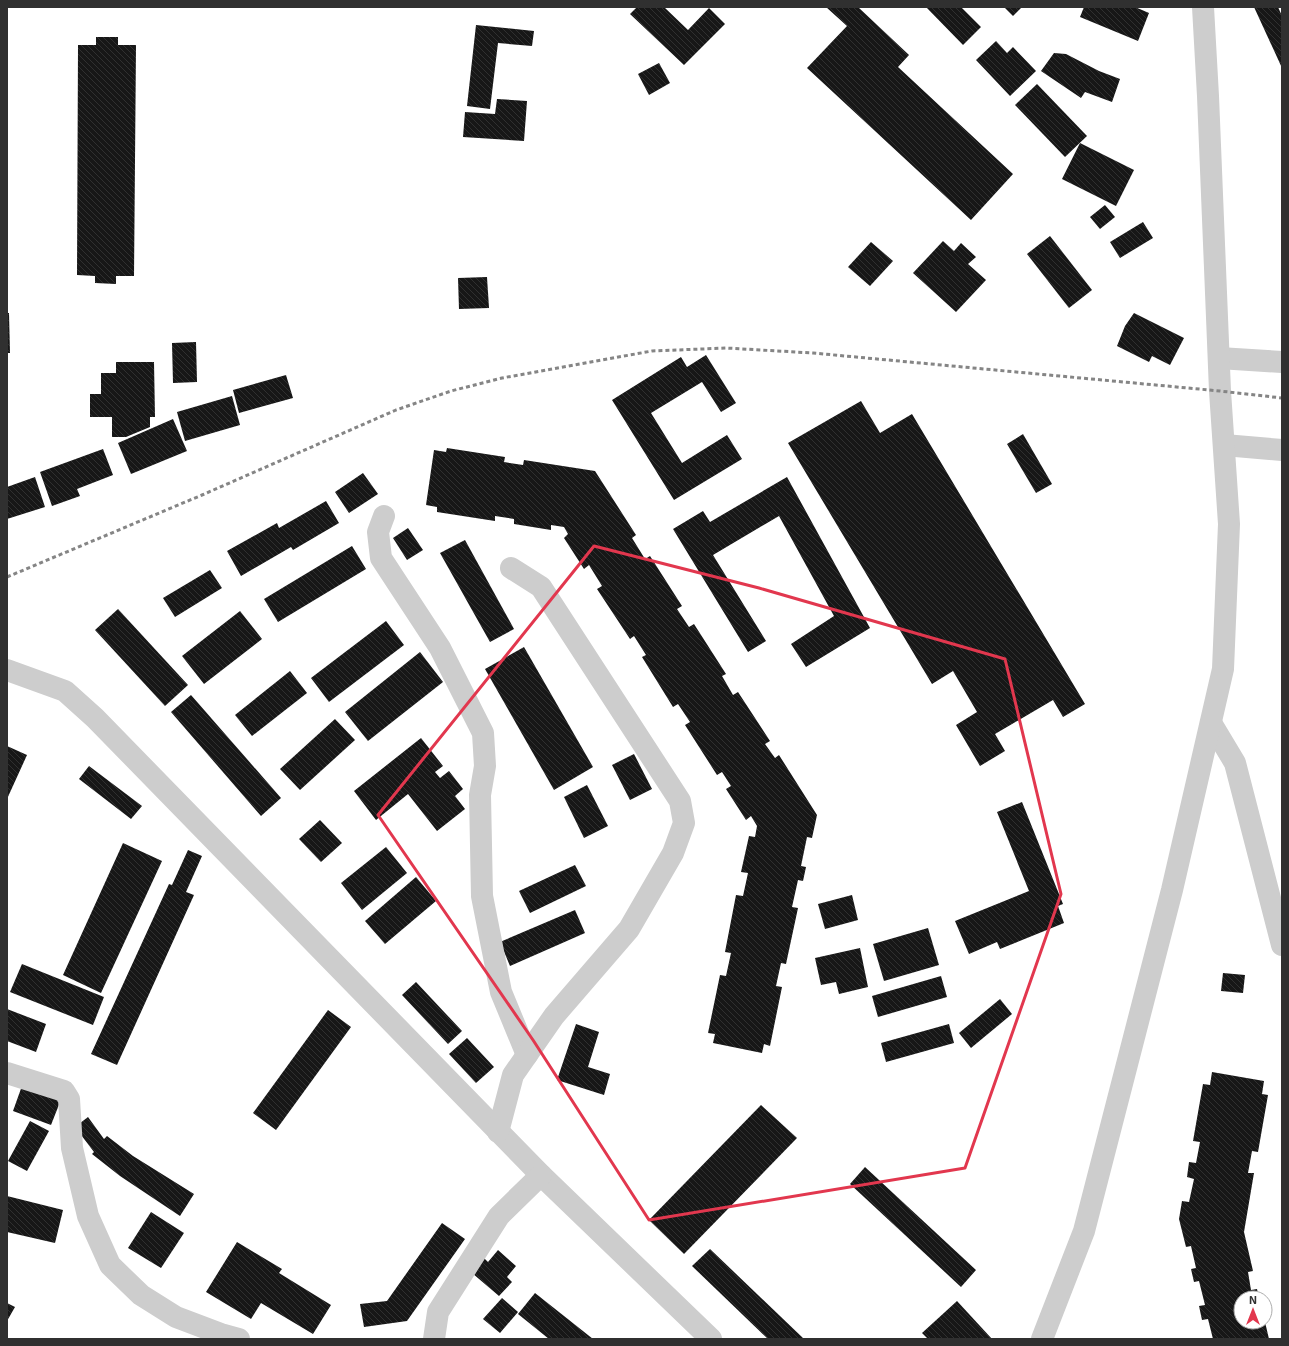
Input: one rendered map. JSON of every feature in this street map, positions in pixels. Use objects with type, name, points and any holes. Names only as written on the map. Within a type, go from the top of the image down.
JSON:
[{"type":"street","points":[[1042,1339],[1084,1231],[1172,890],[1223,669],[1229,524],[1219,358],[1203,7]]},
{"type":"street","points":[[1219,358],[1282,362]]},
{"type":"street","points":[[1224,445],[1282,450]]},
{"type":"street","points":[[384,516],[378,532],[381,558],[440,648],[482,733],[485,766],[480,795],[482,896],[501,992],[527,1055]]},
{"type":"street","points":[[498,1132],[513,1075],[554,1016],[629,929],[674,853],[684,823],[680,802],[541,586],[510,568]]},
{"type":"street","points":[[7,670],[65,691],[95,718],[498,1132],[711,1339]]},
{"type":"street","points":[[1211,723],[1235,763],[1282,945]]},
{"type":"street","points":[[7,1074],[64,1091],[69,1099],[72,1148],[88,1216],[110,1265],[140,1295],[176,1317],[220,1334],[239,1339]]},
{"type":"street","points":[[434,1339],[438,1312],[499,1216],[541,1175]]},
{"type":"highlighted area","points":[[594,546],[759,588],[1005,659],[1061,894],[965,1168],[649,1220],[533,1040],[378,815]]},
{"type":"building","points":[[637,7],[664,7],[688,30],[709,8],[725,24],[684,65],[630,14]]},
{"type":"building","points":[[826,7],[858,7],[909,55],[898,67],[1013,174],[971,220],[807,68],[847,26]]},
{"type":"building","points":[[926,7],[961,7],[981,27],[963,45]]},
{"type":"building","points":[[1004,7],[1022,7],[1013,16]]},
{"type":"building","points":[[1084,7],[1135,7],[1149,13],[1138,41],[1080,17]]},
{"type":"building","points":[[1254,7],[1278,7],[1282,16],[1282,68]]},
{"type":"building","points":[[476,25],[534,31],[532,46],[498,43],[490,109],[467,106]]},
{"type":"building","points":[[96,37],[118,37],[118,45],[136,45],[134,276],[116,276],[116,284],[95,283],[95,276],[77,275],[78,45],[96,45]]},
{"type":"building","points":[[996,41],[1007,53],[1013,47],[1036,71],[1010,96],[976,60]]},
{"type":"building","points":[[1054,53],[1066,54],[1099,71],[1120,79],[1112,102],[1085,92],[1081,98],[1041,71]]},
{"type":"building","points":[[659,63],[670,83],[649,95],[638,74]]},
{"type":"building","points":[[1037,84],[1087,136],[1065,157],[1015,105]]},
{"type":"building","points":[[497,99],[527,101],[524,141],[463,137],[465,112],[495,114]]},
{"type":"building","points":[[1080,143],[1134,170],[1116,206],[1062,179]]},
{"type":"building","points":[[1105,205],[1115,217],[1100,229],[1090,217]]},
{"type":"building","points":[[1143,222],[1153,238],[1120,258],[1110,242]]},
{"type":"building","points":[[1050,236],[1092,290],[1069,308],[1027,254]]},
{"type":"building","points":[[943,241],[954,251],[961,243],[976,257],[968,264],[986,280],[956,312],[913,273]]},
{"type":"building","points":[[871,242],[893,261],[870,286],[848,267]]},
{"type":"building","points":[[487,277],[489,308],[459,309],[458,278]]},
{"type":"building","points":[[7,313],[9,313],[10,353],[7,353]]},
{"type":"building","points":[[1134,313],[1184,338],[1170,365],[1152,356],[1149,362],[1117,346],[1125,326]]},
{"type":"building","points":[[196,342],[197,382],[173,383],[172,343]]},
{"type":"building","points":[[706,355],[736,403],[721,412],[702,382],[651,413],[682,463],[727,435],[742,459],[674,500],[612,400],[681,357],[687,367]]},
{"type":"building","points":[[116,362],[154,362],[155,417],[150,417],[150,427],[126,437],[112,437],[112,417],[90,417],[90,394],[101,394],[101,373],[116,373]]},
{"type":"building","points":[[286,375],[293,398],[239,413],[233,390]]},
{"type":"building","points":[[232,396],[240,425],[185,441],[177,412]]},
{"type":"building","points":[[861,401],[880,433],[912,414],[1085,704],[1063,717],[1053,700],[995,734],[1005,751],[980,766],[956,725],[977,712],[953,671],[932,684],[788,443]]},
{"type":"building","points":[[173,419],[187,451],[131,474],[118,443]]},
{"type":"building","points":[[1023,434],[1052,484],[1036,493],[1007,444]]},
{"type":"building","points":[[447,448],[505,457],[504,462],[523,465],[524,460],[595,471],[636,535],[632,538],[645,559],[650,556],[682,606],[677,609],[689,627],[694,624],[726,674],[722,676],[733,695],[738,692],[770,741],[765,744],[775,758],[779,755],[817,815],[812,838],[807,837],[801,866],[806,867],[803,881],[798,880],[792,907],[798,908],[786,964],[781,963],[776,986],[782,987],[770,1046],[764,1044],[762,1053],[713,1043],[715,1034],[708,1033],[720,975],[726,976],[731,953],[725,952],[736,895],[743,896],[748,873],[741,872],[749,836],[755,837],[757,826],[751,816],[746,820],[726,789],[731,786],[722,772],[717,775],[685,725],[690,722],[678,704],[673,707],[642,657],[646,655],[634,636],[630,639],[597,589],[602,586],[589,565],[584,569],[564,538],[568,534],[564,527],[551,525],[551,530],[514,524],[514,519],[495,516],[495,521],[437,512],[437,507],[426,505],[434,450],[446,452]]},
{"type":"building","points":[[103,449],[113,475],[77,489],[80,496],[52,506],[40,472]]},
{"type":"building","points":[[363,473],[378,494],[349,513],[335,492]]},
{"type":"building","points":[[35,477],[45,507],[7,519],[7,487]]},
{"type":"building","points":[[787,477],[870,628],[806,667],[791,644],[834,616],[779,516],[713,555],[766,641],[748,652],[673,529],[703,511],[710,522]]},
{"type":"building","points":[[326,501],[339,523],[293,550],[291,547],[241,576],[227,551],[277,523],[279,528]]},
{"type":"building","points":[[408,528],[423,550],[407,560],[393,538]]},
{"type":"building","points":[[465,540],[514,629],[490,642],[440,553]]},
{"type":"building","points":[[352,546],[366,569],[278,622],[264,599]]},
{"type":"building","points":[[210,570],[222,588],[175,617],[163,598]]},
{"type":"building","points":[[118,609],[188,685],[165,706],[95,630]]},
{"type":"building","points":[[240,611],[262,639],[204,684],[182,656]]},
{"type":"building","points":[[386,621],[404,645],[329,702],[311,678]]},
{"type":"building","points":[[524,647],[593,767],[554,790],[485,669]]},
{"type":"building","points":[[420,652],[443,682],[368,741],[345,712]]},
{"type":"building","points":[[290,671],[307,693],[252,736],[235,715]]},
{"type":"building","points":[[191,695],[281,798],[261,816],[171,712]]},
{"type":"building","points":[[335,719],[355,740],[300,790],[280,769]]},
{"type":"building","points":[[421,738],[443,766],[435,772],[440,778],[449,771],[463,789],[455,796],[465,809],[437,831],[408,794],[376,820],[354,791]]},
{"type":"building","points":[[7,746],[27,755],[7,799]]},
{"type":"building","points":[[634,754],[652,789],[630,800],[612,765]]},
{"type":"building","points":[[89,766],[142,806],[131,819],[79,779]]},
{"type":"building","points":[[587,785],[608,826],[584,838],[564,797]]},
{"type":"building","points":[[1022,802],[1063,904],[1058,906],[1064,923],[1000,949],[997,942],[969,954],[955,921],[1029,891],[997,812]]},
{"type":"building","points":[[320,820],[342,843],[321,862],[299,839]]},
{"type":"building","points":[[123,843],[162,861],[101,993],[63,975]]},
{"type":"building","points":[[386,847],[407,873],[362,910],[341,883]]},
{"type":"building","points":[[188,850],[202,856],[186,892],[194,895],[117,1065],[91,1054],[169,884],[172,885]]},
{"type":"building","points":[[575,865],[586,886],[530,913],[519,891]]},
{"type":"building","points":[[416,877],[436,901],[385,944],[365,921]]},
{"type":"building","points":[[852,895],[858,920],[825,929],[818,904]]},
{"type":"building","points":[[575,910],[585,933],[510,966],[500,942]]},
{"type":"building","points":[[928,928],[939,965],[884,981],[873,944]]},
{"type":"building","points":[[860,948],[868,987],[839,994],[836,982],[821,985],[815,958]]},
{"type":"building","points":[[22,964],[104,997],[93,1025],[10,992]]},
{"type":"building","points":[[1223,973],[1245,975],[1243,993],[1221,991]]},
{"type":"building","points":[[941,976],[947,997],[878,1017],[872,996]]},
{"type":"building","points":[[416,982],[462,1031],[448,1044],[402,995]]},
{"type":"building","points":[[1000,999],[1012,1014],[971,1048],[959,1033]]},
{"type":"building","points":[[7,1009],[46,1024],[36,1052],[7,1041]]},
{"type":"building","points":[[328,1010],[351,1027],[276,1130],[253,1113]]},
{"type":"building","points":[[576,1024],[599,1032],[588,1067],[610,1074],[604,1095],[557,1080]]},
{"type":"building","points":[[949,1024],[954,1043],[886,1062],[881,1043]]},
{"type":"building","points":[[467,1038],[494,1067],[476,1083],[449,1054]]},
{"type":"building","points":[[1212,1072],[1264,1081],[1262,1094],[1268,1095],[1258,1152],[1252,1151],[1248,1173],[1254,1173],[1244,1232],[1253,1271],[1248,1272],[1251,1290],[1233,1290],[1233,1330],[1267,1330],[1269,1339],[1213,1339],[1208,1319],[1202,1320],[1199,1306],[1205,1305],[1199,1281],[1194,1282],[1191,1269],[1196,1268],[1191,1246],[1186,1247],[1179,1219],[1182,1201],[1189,1202],[1194,1179],[1187,1177],[1189,1162],[1196,1163],[1200,1142],[1193,1141],[1203,1084],[1210,1085]]},
{"type":"building","points":[[23,1083],[62,1097],[51,1125],[13,1111]]},
{"type":"building","points":[[761,1105],[797,1138],[684,1254],[649,1220]]},
{"type":"building","points":[[88,1117],[104,1139],[107,1136],[133,1156],[194,1194],[180,1216],[120,1176],[92,1154],[94,1152],[75,1127]]},
{"type":"building","points":[[30,1121],[49,1131],[27,1171],[8,1161]]},
{"type":"building","points":[[865,1167],[976,1270],[961,1287],[850,1184]]},
{"type":"building","points":[[7,1196],[63,1210],[55,1243],[7,1232]]},
{"type":"building","points":[[151,1212],[184,1233],[161,1268],[128,1248]]},
{"type":"building","points":[[442,1223],[465,1239],[407,1321],[364,1327],[360,1304],[387,1301]]},
{"type":"building","points":[[237,1242],[282,1269],[279,1273],[331,1305],[313,1334],[261,1303],[251,1319],[206,1292]]},
{"type":"building","points":[[710,1249],[804,1339],[768,1339],[692,1266]]},
{"type":"building","points":[[498,1250],[516,1266],[507,1277],[512,1282],[499,1296],[472,1273],[484,1258],[488,1262]]},
{"type":"building","points":[[535,1293],[593,1339],[549,1339],[518,1314]]},
{"type":"building","points":[[502,1298],[518,1312],[500,1333],[483,1319]]},
{"type":"building","points":[[957,1301],[992,1339],[928,1339],[922,1333]]},
{"type":"building","points":[[7,1303],[15,1307],[7,1321]]},
{"type":"railway","points":[[7,577],[202,495],[396,410],[451,391],[502,378],[652,351],[726,348],[813,353],[1282,398]]}]
